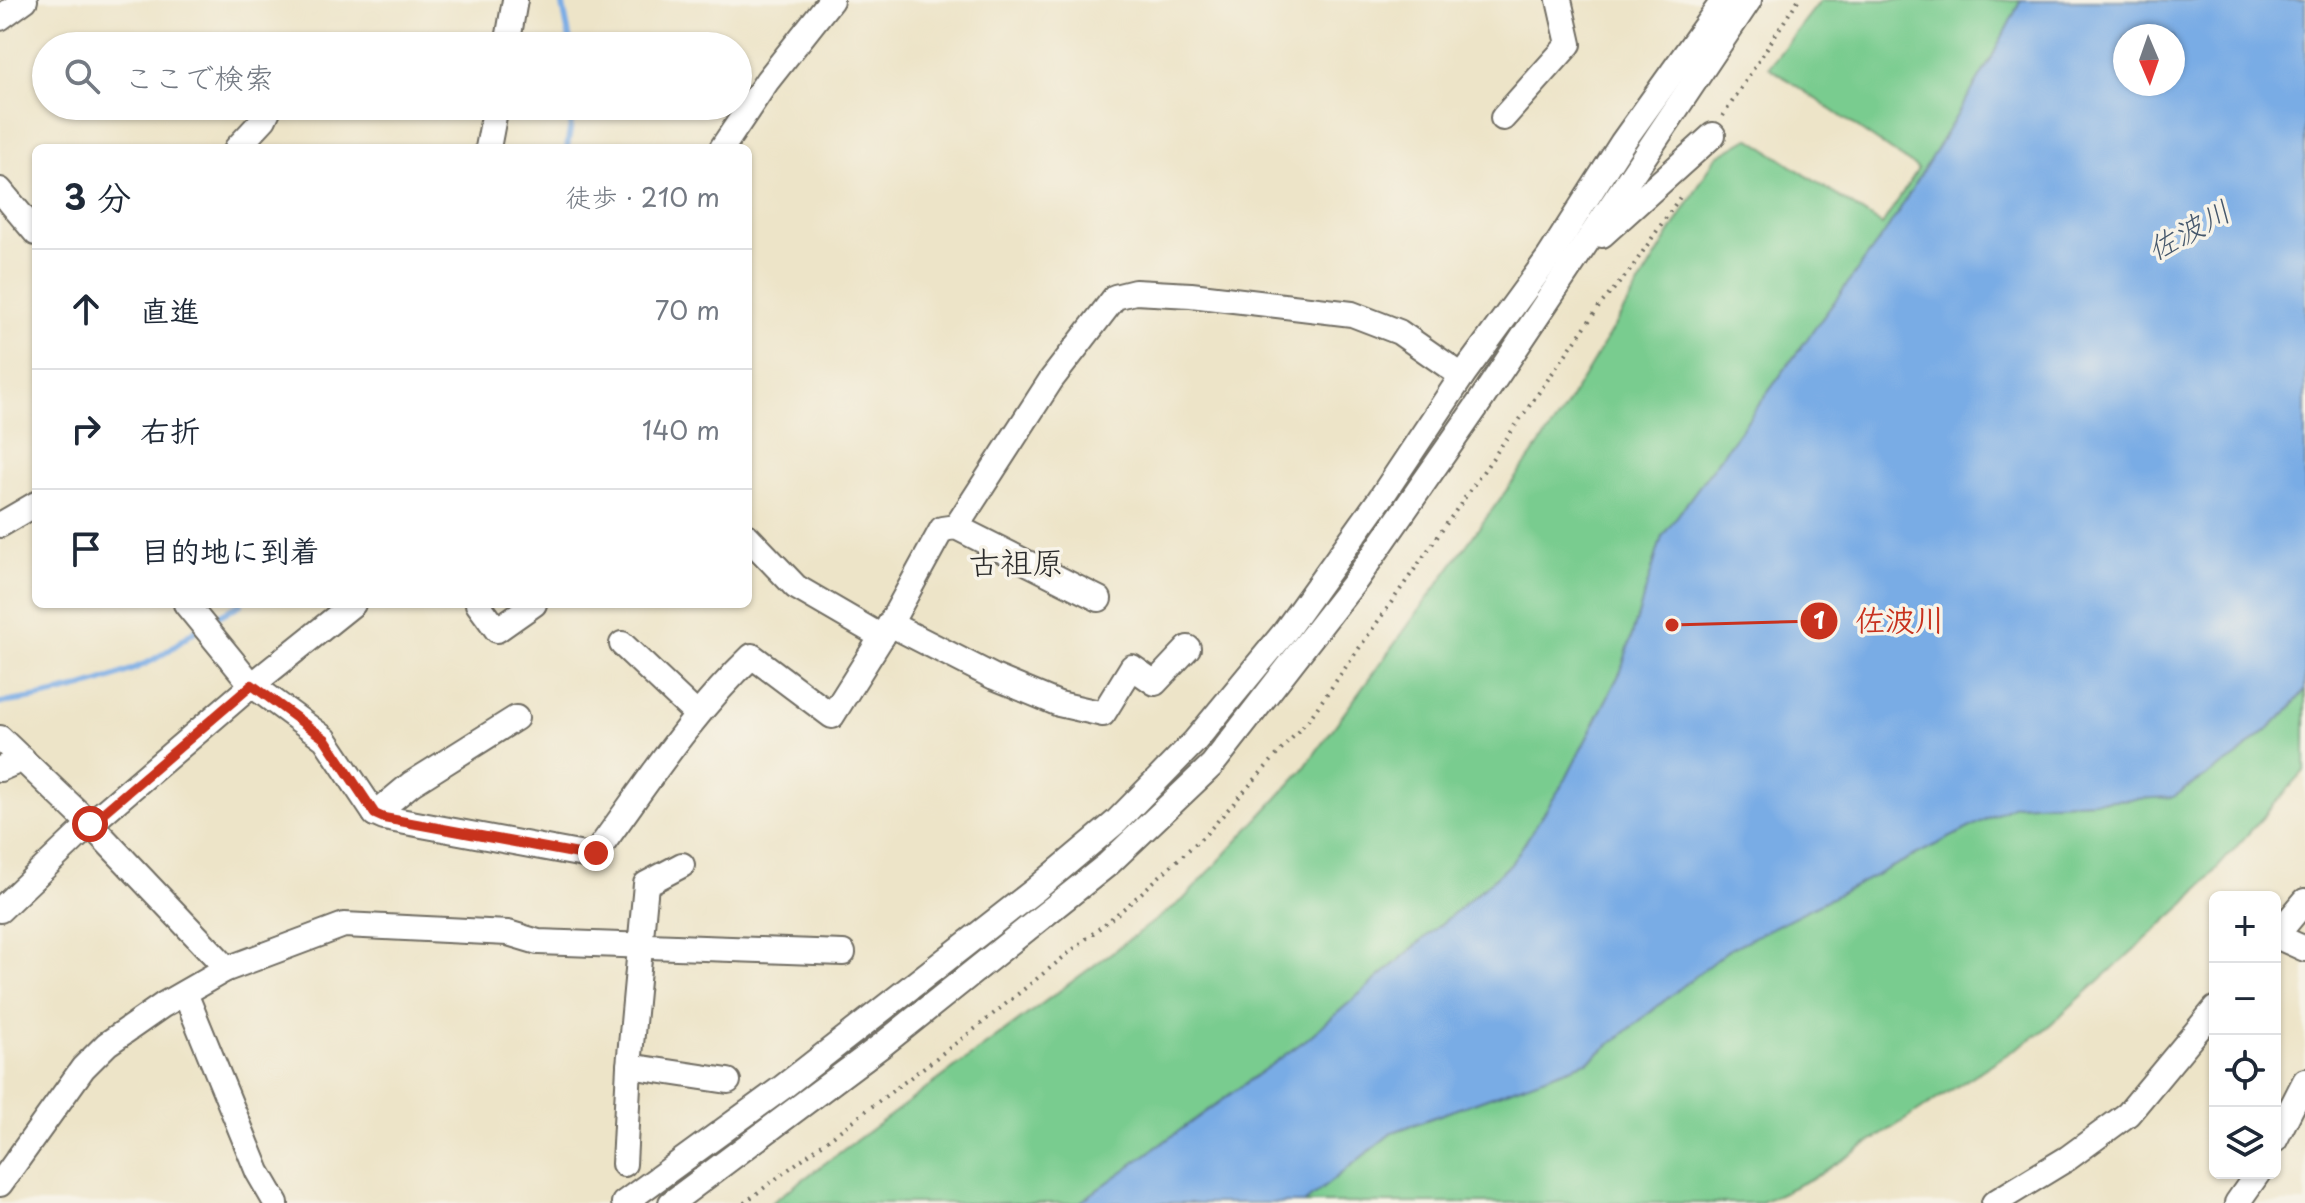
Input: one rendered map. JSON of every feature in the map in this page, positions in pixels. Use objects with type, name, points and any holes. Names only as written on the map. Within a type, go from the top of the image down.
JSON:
[{"type":"street","points":[[0,18],[25,0]]},
{"type":"street","points":[[752,103],[831,0]]},
{"type":"street","points":[[1503,118],[1569,44],[1559,0]]},
{"type":"street","points":[[624,1203],[783,1087],[1035,890],[1116,822],[1195,741],[1284,633],[1380,499],[1462,376],[1549,257],[1622,143],[1724,0]]},
{"type":"street","points":[[671,1203],[882,1045],[1097,873],[1212,765],[1356,580],[1479,403],[1749,0]]},
{"type":"street","points":[[509,32],[513,1]]},
{"type":"street","points":[[241,144],[263,120]]},
{"type":"street","points":[[489,144],[493,120]]},
{"type":"street","points":[[725,144],[741,120]]},
{"type":"street","points":[[1590,238],[1605,234],[1713,135]]},
{"type":"street","points":[[0,190],[32,228]]},
{"type":"street","points":[[956,527],[1051,380],[1115,297],[1135,292],[1191,295],[1352,314],[1399,332],[1462,376]]},
{"type":"street","points":[[0,525],[32,506]]},
{"type":"street","points":[[189,608],[252,685],[325,739],[375,814],[584,855],[596,853],[697,715],[752,656],[832,716],[886,630],[942,529],[956,527],[1099,599]]},
{"type":"street","points":[[752,541],[796,587],[886,630],[1059,704],[1103,714],[1132,667],[1155,683],[1188,648]]},
{"type":"street","points":[[0,910],[90,824],[252,685],[348,608]]},
{"type":"street","points":[[481,608],[497,630],[528,608]]},
{"type":"street","points":[[622,644],[697,715]]},
{"type":"street","points":[[375,814],[411,784],[516,718]]},
{"type":"street","points":[[0,738],[90,824],[220,961],[224,970]]},
{"type":"street","points":[[0,769],[23,759]]},
{"type":"street","points":[[624,1164],[629,1066],[646,884],[682,865]]},
{"type":"street","points":[[2281,930],[2305,901]]},
{"type":"street","points":[[0,1184],[83,1068],[107,1044],[163,1005],[224,970],[344,925],[508,933],[538,942],[843,953]]},
{"type":"street","points":[[2281,938],[2305,949]]},
{"type":"street","points":[[185,993],[258,1172],[276,1203]]},
{"type":"street","points":[[1994,1203],[2068,1158],[2128,1114],[2209,1016]]},
{"type":"street","points":[[629,1066],[728,1081]]},
{"type":"street","points":[[2281,1128],[2305,1081]]},
{"type":"street","points":[[2237,1203],[2255,1186]]},
{"type":"green space","points":[[1821,0],[2021,0],[1990,61],[1887,230],[1662,537],[1621,671],[1566,779],[1511,864],[1307,1039],[1079,1203],[771,1203],[1183,900],[1302,771],[1559,418],[1716,157],[1749,138],[1882,225],[1918,169],[1769,67]]},
{"type":"green space","points":[[2305,690],[2305,770],[2186,903],[2043,1031],[1819,1175],[1760,1203],[1304,1203],[1393,1132],[1589,1061],[1728,950],[2014,805],[2173,797],[2236,757],[2286,713]]},
{"type":"water","points":[[2021,0],[2305,0],[2305,690],[2286,713],[2236,757],[2173,797],[2014,805],[1728,950],[1589,1061],[1393,1132],[1304,1203],[1079,1203],[1307,1039],[1511,864],[1566,779],[1621,671],[1662,537],[1887,230],[1990,61]]},
{"type":"waterway","points":[[562,0],[568,32]]},
{"type":"waterway","points":[[568,144],[572,120]]},
{"type":"waterway","points":[[209,621],[233,608]]},
{"type":"waterway","points":[[0,703],[57,693],[113,677],[155,659],[200,627]]},
{"type":"place","name":"佐波川","points":[[1672,625]]},
{"type":"district","name":"古祖原","points":[[1016,563]]},
{"type":"route","points":[[90,824],[252,685],[275,705],[325,739],[375,814],[584,855],[596,853]]}]
